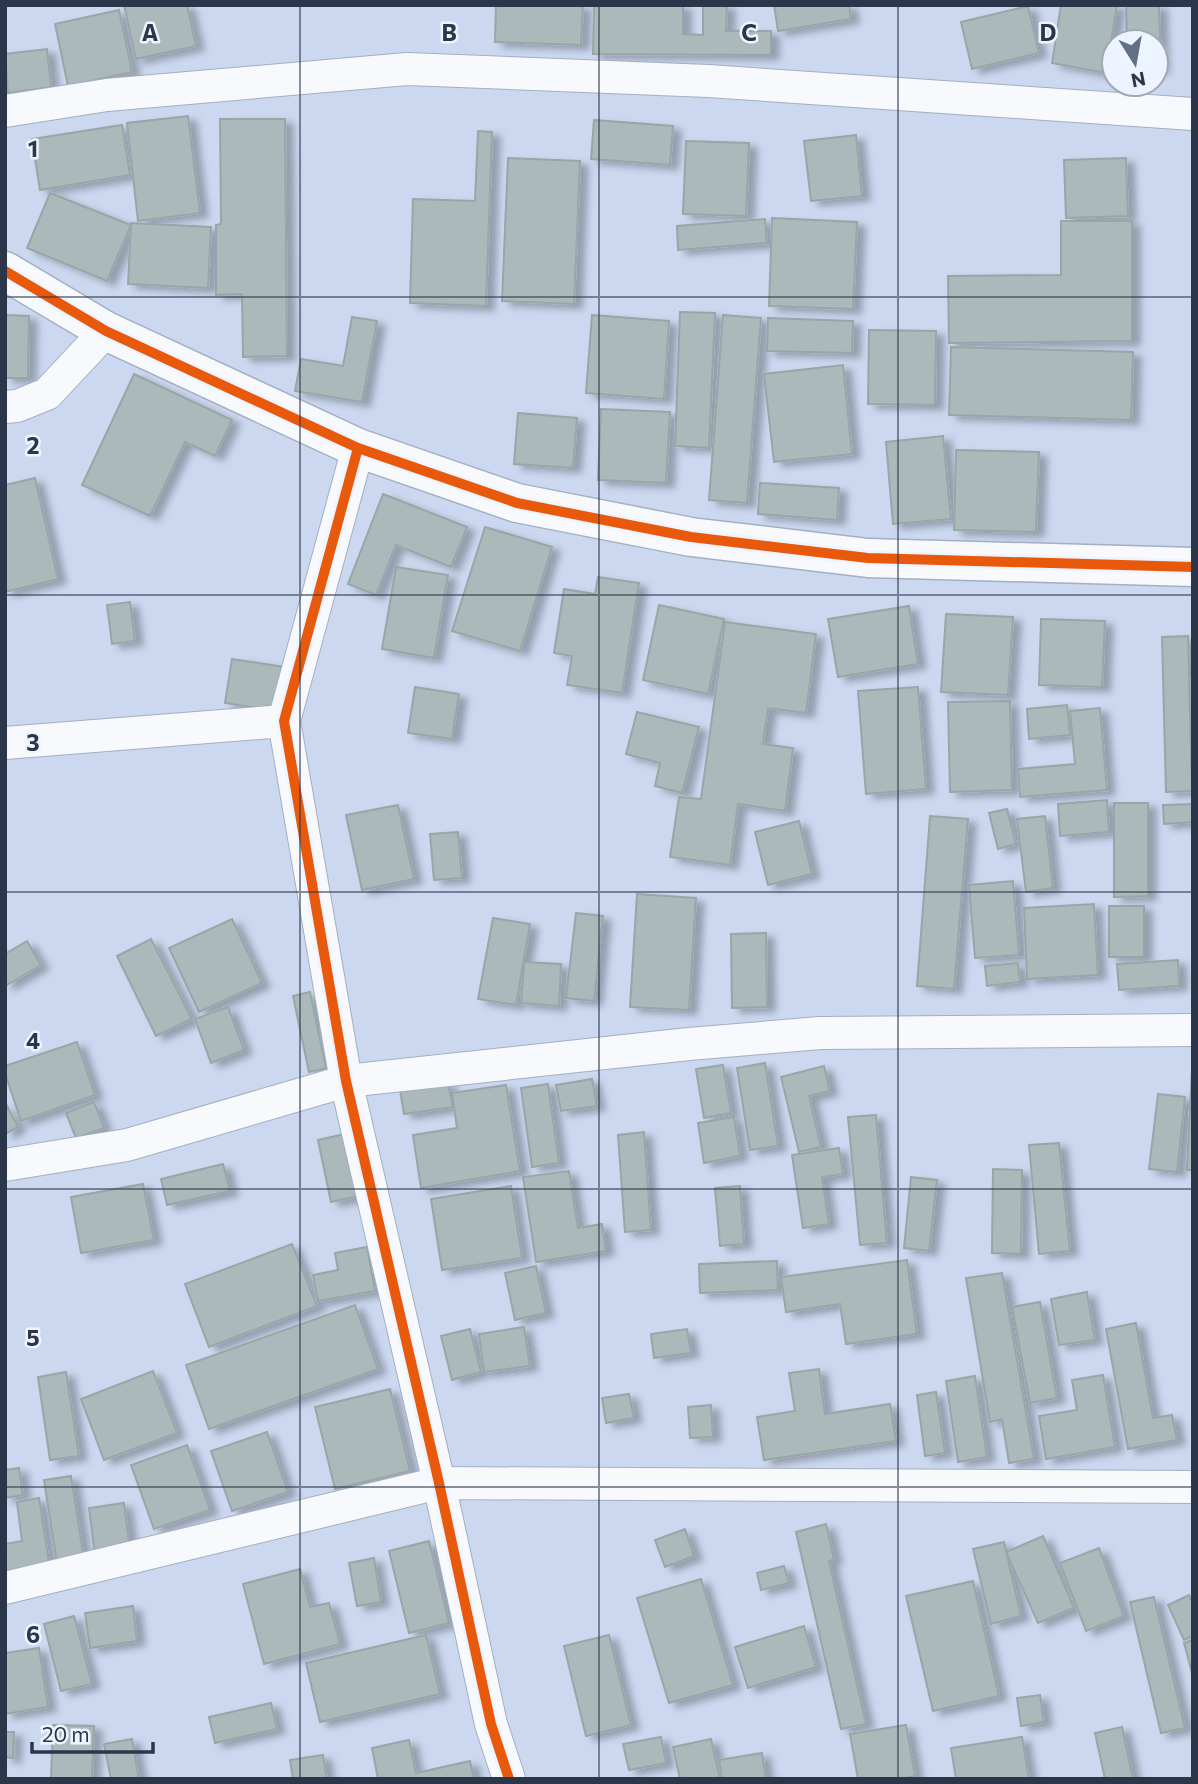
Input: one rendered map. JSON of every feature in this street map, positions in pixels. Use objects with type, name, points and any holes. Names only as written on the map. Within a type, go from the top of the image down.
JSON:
[{"type":"street","points":[[5,111],[107,95],[407,69],[708,81],[1193,114]]},
{"type":"street","points":[[5,271],[106,331],[358,448],[517,503],[691,537],[868,558],[1193,566]]},
{"type":"street","points":[[5,407],[17,406],[47,394],[106,331]]},
{"type":"street","points":[[358,448],[284,721],[346,1081],[439,1483],[491,1724],[509,1779]]},
{"type":"street","points":[[5,743],[284,721]]},
{"type":"street","points":[[5,1165],[127,1146],[346,1081],[689,1044],[820,1033],[1193,1030]]},
{"type":"street","points":[[5,1588],[439,1483],[1193,1487]]},
{"type":"building","points":[[124,5],[187,5],[196,46],[136,59]]},
{"type":"building","points":[[496,5],[583,5],[581,45],[495,42]]},
{"type":"building","points":[[594,5],[683,5],[683,34],[703,35],[703,5],[727,5],[726,31],[771,31],[771,55],[593,54]]},
{"type":"building","points":[[774,5],[849,5],[851,19],[778,31]]},
{"type":"building","points":[[1061,5],[1117,5],[1113,28],[1100,28],[1100,72],[1052,63]]},
{"type":"building","points":[[1126,5],[1159,5],[1160,28],[1127,28]]},
{"type":"building","points":[[1028,6],[1039,53],[972,69],[961,22]]},
{"type":"building","points":[[119,10],[132,72],[68,86],[55,24]]},
{"type":"building","points":[[47,49],[51,87],[8,93],[5,54]]},
{"type":"building","points":[[188,116],[200,213],[138,221],[127,123]]},
{"type":"building","points":[[220,119],[285,119],[287,356],[243,357],[242,294],[216,295],[216,225],[221,224]]},
{"type":"building","points":[[594,120],[673,126],[670,165],[591,159]]},
{"type":"building","points":[[122,125],[130,175],[40,190],[32,139]]},
{"type":"building","points":[[478,131],[492,132],[486,306],[410,303],[413,199],[475,201]]},
{"type":"building","points":[[856,135],[862,196],[811,201],[804,141]]},
{"type":"building","points":[[686,141],[749,143],[746,216],[683,214]]},
{"type":"building","points":[[508,158],[580,161],[574,304],[502,301]]},
{"type":"building","points":[[1126,158],[1128,216],[1066,218],[1064,160]]},
{"type":"building","points":[[50,193],[131,225],[107,281],[27,248]]},
{"type":"building","points":[[772,218],[857,222],[853,309],[769,306]]},
{"type":"building","points":[[765,219],[767,243],[678,250],[677,226]]},
{"type":"building","points":[[1061,221],[1132,221],[1132,341],[949,343],[948,276],[1061,275]]},
{"type":"building","points":[[131,223],[211,227],[208,288],[128,284]]},
{"type":"building","points":[[680,312],[715,313],[709,448],[675,446]]},
{"type":"building","points":[[5,315],[29,316],[28,378],[5,378]]},
{"type":"building","points":[[592,315],[669,321],[664,399],[586,393]]},
{"type":"building","points":[[723,315],[761,318],[747,503],[709,500]]},
{"type":"building","points":[[352,317],[377,321],[362,402],[295,391],[301,359],[343,366]]},
{"type":"building","points":[[768,318],[853,321],[852,353],[767,351]]},
{"type":"building","points":[[869,330],[936,331],[935,405],[868,404]]},
{"type":"building","points":[[951,347],[1133,352],[1131,420],[949,415]]},
{"type":"building","points":[[843,365],[852,454],[774,462],[764,374]]},
{"type":"building","points":[[134,374],[232,420],[215,456],[185,442],[150,516],[82,485]]},
{"type":"building","points":[[601,409],[670,412],[666,483],[598,480]]},
{"type":"building","points":[[518,413],[577,418],[573,468],[514,464]]},
{"type":"building","points":[[943,436],[951,519],[893,524],[886,442]]},
{"type":"building","points":[[956,450],[1039,452],[1036,532],[954,530]]},
{"type":"building","points":[[35,478],[58,579],[5,592],[5,485]]},
{"type":"building","points":[[760,483],[839,488],[837,520],[758,514]]},
{"type":"building","points":[[383,494],[467,527],[451,567],[396,545],[376,595],[348,584]]},
{"type":"building","points":[[485,527],[552,547],[520,651],[452,631]]},
{"type":"building","points":[[396,567],[448,575],[434,658],[382,649]]},
{"type":"building","points":[[598,577],[639,583],[622,693],[567,685],[572,656],[554,653],[564,589],[595,594]]},
{"type":"building","points":[[130,602],[135,641],[112,644],[107,605]]},
{"type":"building","points":[[659,605],[724,619],[708,694],[643,680]]},
{"type":"building","points":[[909,606],[918,664],[838,677],[828,619]]},
{"type":"building","points":[[946,614],[1013,617],[1008,695],[941,692]]},
{"type":"building","points":[[1041,619],[1105,621],[1102,687],[1039,685]]},
{"type":"building","points":[[725,622],[816,634],[806,713],[768,708],[763,744],[793,748],[785,811],[738,804],[730,865],[670,857],[679,797],[701,799]]},
{"type":"building","points":[[1188,636],[1192,791],[1166,792],[1162,637]]},
{"type":"building","points":[[232,659],[292,668],[285,712],[225,703]]},
{"type":"building","points":[[415,687],[459,694],[452,739],[408,733]]},
{"type":"building","points":[[918,687],[926,789],[866,794],[858,691]]},
{"type":"building","points":[[1010,701],[1012,790],[950,792],[948,702]]},
{"type":"building","points":[[1067,705],[1070,735],[1029,739],[1027,709]]},
{"type":"building","points":[[1100,708],[1107,790],[1020,797],[1018,769],[1075,764],[1070,711]]},
{"type":"building","points":[[637,712],[699,727],[682,793],[655,786],[660,763],[626,754]]},
{"type":"building","points":[[1107,800],[1109,832],[1060,836],[1058,804]]},
{"type":"building","points":[[1114,803],[1148,803],[1148,896],[1114,897]]},
{"type":"building","points":[[1193,804],[1193,822],[1164,824],[1163,805]]},
{"type":"building","points":[[398,805],[414,879],[362,890],[346,815]]},
{"type":"building","points":[[1007,809],[1016,844],[998,849],[989,813]]},
{"type":"building","points":[[930,816],[968,819],[954,989],[917,986]]},
{"type":"building","points":[[1045,816],[1053,888],[1026,892],[1017,819]]},
{"type":"building","points":[[799,821],[812,874],[768,885],[755,832]]},
{"type":"building","points":[[458,832],[462,878],[434,880],[430,834]]},
{"type":"building","points":[[1013,881],[1019,955],[975,958],[969,885]]},
{"type":"building","points":[[637,894],[696,898],[689,1010],[630,1007]]},
{"type":"building","points":[[1094,904],[1098,975],[1027,979],[1024,908]]},
{"type":"building","points":[[1109,906],[1144,906],[1144,957],[1109,957]]},
{"type":"building","points":[[576,913],[603,916],[594,1001],[566,998]]},
{"type":"building","points":[[493,918],[530,924],[516,1005],[478,999]]},
{"type":"building","points":[[232,919],[262,983],[199,1012],[169,948]]},
{"type":"building","points":[[766,933],[767,1007],[732,1008],[731,934]]},
{"type":"building","points":[[151,939],[192,1019],[156,1036],[117,956]]},
{"type":"building","points":[[27,941],[41,965],[5,986],[5,954]]},
{"type":"building","points":[[1178,960],[1179,986],[1119,990],[1117,964]]},
{"type":"building","points":[[524,962],[561,964],[559,1006],[521,1003]]},
{"type":"building","points":[[1018,963],[1020,982],[987,986],[985,966]]},
{"type":"building","points":[[310,992],[326,1068],[309,1072],[293,996]]},
{"type":"building","points":[[228,1007],[244,1050],[211,1063],[195,1019]]},
{"type":"building","points":[[77,1042],[95,1095],[21,1121],[5,1066]]},
{"type":"building","points":[[765,1063],[778,1146],[750,1150],[737,1068]]},
{"type":"building","points":[[723,1065],[731,1113],[704,1118],[696,1069]]},
{"type":"building","points":[[824,1066],[830,1091],[809,1096],[821,1147],[799,1152],[781,1077]]},
{"type":"building","points":[[1192,1068],[1193,1170],[1187,1170]]},
{"type":"building","points":[[592,1079],[597,1106],[561,1111],[556,1085]]},
{"type":"building","points":[[448,1082],[453,1107],[404,1114],[400,1090]]},
{"type":"building","points":[[548,1084],[559,1163],[532,1167],[521,1088]]},
{"type":"building","points":[[506,1085],[520,1171],[421,1188],[413,1135],[457,1128],[452,1093]]},
{"type":"building","points":[[1158,1094],[1185,1097],[1177,1172],[1149,1169]]},
{"type":"building","points":[[5,1102],[18,1127],[5,1134]]},
{"type":"building","points":[[94,1102],[104,1128],[76,1138],[66,1113]]},
{"type":"building","points":[[876,1115],[887,1243],[860,1245],[848,1117]]},
{"type":"building","points":[[734,1117],[740,1156],[704,1163],[698,1123]]},
{"type":"building","points":[[644,1132],[651,1230],[625,1232],[618,1135]]},
{"type":"building","points":[[345,1134],[359,1196],[331,1202],[318,1140]]},
{"type":"building","points":[[1059,1143],[1070,1251],[1039,1254],[1029,1145]]},
{"type":"building","points":[[839,1148],[843,1174],[822,1177],[829,1224],[803,1228],[792,1155]]},
{"type":"building","points":[[223,1164],[230,1191],[167,1205],[161,1179]]},
{"type":"building","points":[[993,1169],[1022,1170],[1021,1254],[992,1253]]},
{"type":"building","points":[[569,1171],[578,1228],[602,1224],[606,1251],[536,1262],[523,1177]]},
{"type":"building","points":[[911,1177],[937,1180],[929,1251],[904,1248]]},
{"type":"building","points":[[143,1184],[154,1240],[81,1253],[71,1197]]},
{"type":"building","points":[[511,1186],[522,1258],[442,1270],[431,1199]]},
{"type":"building","points":[[740,1186],[744,1244],[720,1246],[715,1188]]},
{"type":"building","points":[[292,1244],[317,1306],[209,1347],[185,1284]]},
{"type":"building","points":[[367,1247],[375,1291],[318,1301],[313,1275],[338,1270],[335,1253]]},
{"type":"building","points":[[907,1260],[917,1334],[846,1344],[840,1304],[786,1312],[781,1277]]},
{"type":"building","points":[[777,1261],[778,1290],[700,1293],[699,1264]]},
{"type":"building","points":[[536,1266],[546,1313],[515,1320],[505,1273]]},
{"type":"building","points":[[1002,1273],[1034,1459],[1009,1463],[1002,1419],[990,1422],[966,1278]]},
{"type":"building","points":[[1087,1292],[1095,1340],[1059,1345],[1051,1299]]},
{"type":"building","points":[[1040,1302],[1057,1398],[1030,1403],[1012,1307]]},
{"type":"building","points":[[355,1305],[378,1369],[209,1429],[186,1365]]},
{"type":"building","points":[[1136,1323],[1153,1418],[1172,1415],[1177,1440],[1128,1449],[1106,1329]]},
{"type":"building","points":[[524,1327],[530,1366],[484,1372],[479,1334]]},
{"type":"building","points":[[470,1329],[481,1372],[452,1380],[441,1336]]},
{"type":"building","points":[[687,1329],[691,1353],[654,1358],[651,1334]]},
{"type":"building","points":[[819,1369],[825,1414],[890,1404],[896,1441],[764,1460],[757,1417],[795,1411],[789,1373]]},
{"type":"building","points":[[153,1371],[177,1433],[104,1460],[81,1399]]},
{"type":"building","points":[[66,1372],[79,1456],[50,1460],[38,1377]]},
{"type":"building","points":[[1103,1375],[1115,1447],[1046,1459],[1039,1416],[1077,1410],[1072,1380]]},
{"type":"building","points":[[975,1376],[987,1457],[958,1462],[946,1381]]},
{"type":"building","points":[[390,1389],[410,1471],[335,1489],[315,1407]]},
{"type":"building","points":[[936,1392],[945,1453],[925,1456],[917,1395]]},
{"type":"building","points":[[629,1394],[634,1418],[606,1423],[602,1398]]},
{"type":"building","points":[[711,1405],[713,1437],[690,1438],[688,1407]]},
{"type":"building","points":[[267,1432],[288,1492],[232,1511],[211,1451]]},
{"type":"building","points":[[187,1445],[210,1510],[154,1529],[131,1465]]},
{"type":"building","points":[[19,1468],[23,1495],[5,1498],[5,1470]]},
{"type":"building","points":[[71,1476],[85,1566],[58,1570],[44,1480]]},
{"type":"building","points":[[39,1498],[50,1569],[5,1575],[5,1544],[22,1541],[17,1502]]},
{"type":"building","points":[[124,1503],[130,1550],[95,1555],[89,1508]]},
{"type":"building","points":[[826,1524],[834,1559],[829,1561],[866,1724],[841,1729],[796,1532]]},
{"type":"building","points":[[685,1529],[694,1556],[665,1567],[655,1540]]},
{"type":"building","points":[[1043,1536],[1074,1608],[1038,1623],[1006,1552]]},
{"type":"building","points":[[429,1541],[449,1623],[409,1633],[389,1551]]},
{"type":"building","points":[[1004,1542],[1021,1616],[991,1624],[973,1549]]},
{"type":"building","points":[[1099,1548],[1124,1616],[1086,1631],[1060,1563]]},
{"type":"building","points":[[374,1558],[381,1602],[357,1606],[349,1563]]},
{"type":"building","points":[[784,1566],[789,1583],[761,1590],[757,1573]]},
{"type":"building","points":[[300,1569],[310,1607],[329,1603],[340,1644],[264,1664],[243,1584]]},
{"type":"building","points":[[701,1579],[733,1685],[669,1703],[637,1598]]},
{"type":"building","points":[[973,1581],[999,1696],[933,1711],[906,1596]]},
{"type":"building","points":[[1189,1595],[1193,1604],[1193,1636],[1184,1640],[1168,1605]]},
{"type":"building","points":[[1154,1597],[1185,1728],[1161,1733],[1130,1602]]},
{"type":"building","points":[[133,1606],[137,1641],[90,1648],[85,1613]]},
{"type":"building","points":[[74,1616],[92,1684],[61,1691],[44,1624]]},
{"type":"building","points":[[804,1626],[816,1667],[748,1688],[735,1647]]},
{"type":"building","points":[[426,1635],[440,1694],[320,1722],[306,1663]]},
{"type":"building","points":[[609,1635],[631,1725],[586,1736],[564,1646]]},
{"type":"building","points":[[1193,1640],[1193,1677],[1184,1643]]},
{"type":"building","points":[[39,1648],[48,1707],[5,1714],[5,1653]]},
{"type":"building","points":[[1040,1695],[1044,1722],[1021,1726],[1017,1698]]},
{"type":"building","points":[[271,1703],[277,1729],[215,1743],[209,1717]]},
{"type":"building","points":[[53,1725],[94,1726],[92,1779],[51,1779]]},
{"type":"building","points":[[906,1725],[915,1776],[900,1779],[858,1779],[850,1734]]},
{"type":"building","points":[[1122,1727],[1133,1779],[1105,1779],[1095,1733]]},
{"type":"building","points":[[5,1732],[14,1732],[13,1758],[5,1757]]},
{"type":"building","points":[[661,1737],[666,1763],[629,1770],[623,1744]]},
{"type":"building","points":[[1022,1737],[1029,1779],[956,1779],[951,1748]]},
{"type":"building","points":[[132,1739],[139,1779],[111,1779],[104,1744]]},
{"type":"building","points":[[711,1739],[720,1779],[680,1779],[673,1747]]},
{"type":"building","points":[[409,1740],[416,1773],[470,1761],[474,1779],[378,1779],[372,1748]]},
{"type":"building","points":[[762,1753],[766,1779],[722,1779],[719,1760]]},
{"type":"building","points":[[323,1755],[327,1779],[293,1779],[290,1760]]},
{"type":"cycle path","points":[[5,271],[106,331],[358,448],[517,503],[691,537],[868,558],[1193,567]]},
{"type":"cycle path","points":[[358,448],[284,721],[346,1081],[439,1483],[491,1724],[509,1779]]}]
